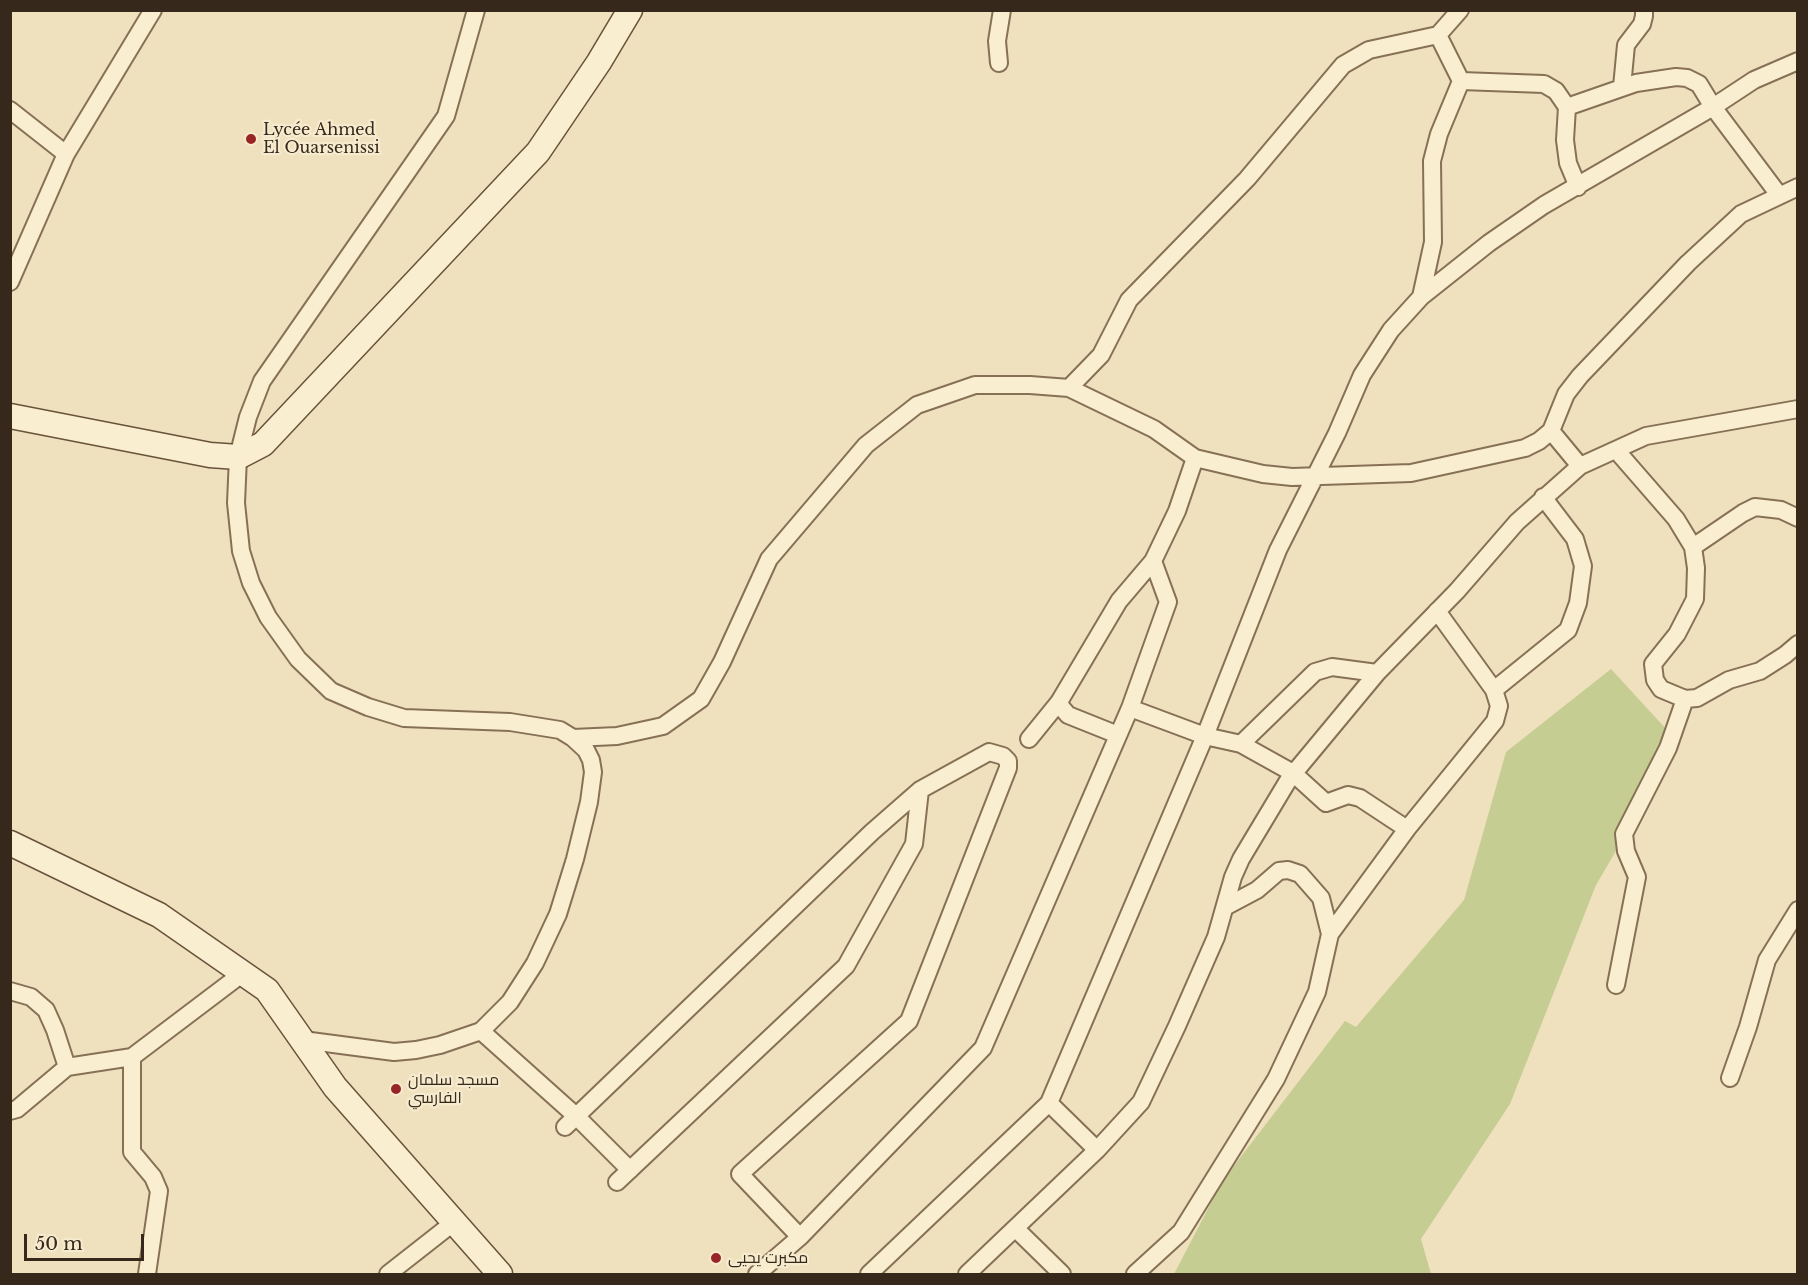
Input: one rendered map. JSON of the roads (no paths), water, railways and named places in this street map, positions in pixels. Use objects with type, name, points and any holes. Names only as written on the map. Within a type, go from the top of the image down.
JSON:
[{"type":"main road","points":[[10,416],[210,455],[238,457],[263,444],[538,152],[599,62],[630,10]]},
{"type":"main road","points":[[10,843],[159,915],[267,990],[335,1087],[500,1275]]},
{"type":"street","points":[[10,282],[66,154],[153,10]]},
{"type":"street","points":[[303,1040],[394,1052],[440,1045],[482,1031],[510,1002],[535,963],[561,903],[589,802],[591,760],[586,750],[560,730],[510,722],[404,718],[368,708],[331,691],[298,659],[268,617],[251,584],[242,551],[236,503],[238,457],[248,417],[262,381],[446,116],[476,10]]},
{"type":"street","points":[[999,63],[997,41],[1002,10]]},
{"type":"street","points":[[1069,388],[1101,355],[1129,300],[1247,179],[1343,65],[1368,50],[1438,34],[1461,10]]},
{"type":"street","points":[[1622,87],[1626,45],[1642,24],[1644,10]]},
{"type":"street","points":[[1421,297],[1433,242],[1432,161],[1439,134],[1461,81],[1438,34]]},
{"type":"street","points":[[868,1275],[1050,1102],[1205,736],[1278,550],[1338,433],[1362,375],[1391,330],[1421,297],[1490,243],[1544,205],[1713,107],[1754,80],[1797,61]]},
{"type":"street","points":[[1567,107],[1636,83],[1666,78],[1687,78],[1699,84],[1713,107],[1779,195]]},
{"type":"street","points":[[1461,81],[1544,84],[1556,91],[1567,107],[1565,140],[1568,162],[1578,187]]},
{"type":"street","points":[[10,110],[66,154]]},
{"type":"street","points":[[573,738],[617,736],[663,726],[701,699],[722,662],[769,559],[866,445],[917,405],[975,385],[1069,388],[1154,429],[1195,458],[1263,474],[1292,477],[1411,473],[1525,447],[1539,441],[1551,431],[1566,394],[1580,376],[1688,263],[1741,214],[1797,187]]},
{"type":"street","points":[[966,1275],[1097,1150],[1141,1102],[1216,937],[1233,877],[1241,859],[1293,773],[1377,673],[1437,611],[1517,522],[1580,466],[1646,436],[1797,409]]},
{"type":"street","points":[[1551,431],[1580,466]]},
{"type":"street","points":[[1616,450],[1676,519],[1693,547],[1696,568],[1695,599],[1677,634],[1653,664],[1655,680],[1661,689],[1685,699],[1697,698],[1729,680],[1760,671],[1785,655],[1797,644]]},
{"type":"street","points":[[1029,739],[1059,702],[1119,601],[1153,561],[1177,511],[1195,458]]},
{"type":"street","points":[[1494,690],[1568,630],[1578,603],[1583,566],[1578,548],[1575,539],[1543,497]]},
{"type":"street","points":[[1693,547],[1755,507],[1781,510],[1797,518]]},
{"type":"street","points":[[757,1275],[800,1237],[983,1048],[1130,708],[1168,602],[1153,561]]},
{"type":"street","points":[[1135,1275],[1181,1232],[1276,1079],[1317,992],[1330,934],[1407,829],[1495,721],[1499,706],[1494,690],[1437,611]]},
{"type":"street","points":[[1241,744],[1315,672],[1332,667],[1377,673]]},
{"type":"street","points":[[1617,985],[1636,877],[1626,851],[1624,834],[1668,748],[1685,699]]},
{"type":"street","points":[[1059,702],[1068,715],[1118,735]]},
{"type":"street","points":[[1130,708],[1205,736],[1241,744],[1293,773],[1326,803],[1348,795],[1360,798],[1407,829]]},
{"type":"street","points":[[570,1121],[872,832],[920,790],[989,752],[1003,756],[1008,761],[1008,768],[909,1021],[740,1174],[800,1237]]},
{"type":"street","points":[[617,1182],[846,966],[914,844],[920,790]]},
{"type":"street","points":[[1225,907],[1257,890],[1279,871],[1288,870],[1300,874],[1321,898],[1330,934]]},
{"type":"street","points":[[1730,1078],[1748,1027],[1767,960],[1797,910]]},
{"type":"street","points":[[10,1111],[17,1109],[67,1067],[132,1057],[243,973]]},
{"type":"street","points":[[10,991],[31,997],[46,1010],[56,1030],[67,1067]]},
{"type":"street","points":[[482,1031],[570,1121],[630,1170]]},
{"type":"street","points":[[132,1057],[132,1152],[153,1177],[159,1191],[147,1275]]},
{"type":"street","points":[[1050,1102],[1097,1150]]},
{"type":"street","points":[[388,1275],[453,1223]]},
{"type":"street","points":[[1016,1228],[1062,1275]]},
{"type":"place","name":"Lycée Ahmed El Ouarsenissi","points":[[251,139]]},
{"type":"place","name":"مسجد سلمان الفارسي","points":[[396,1089]]},
{"type":"place","name":"مكبرت يحيى","points":[[716,1258]]}]
